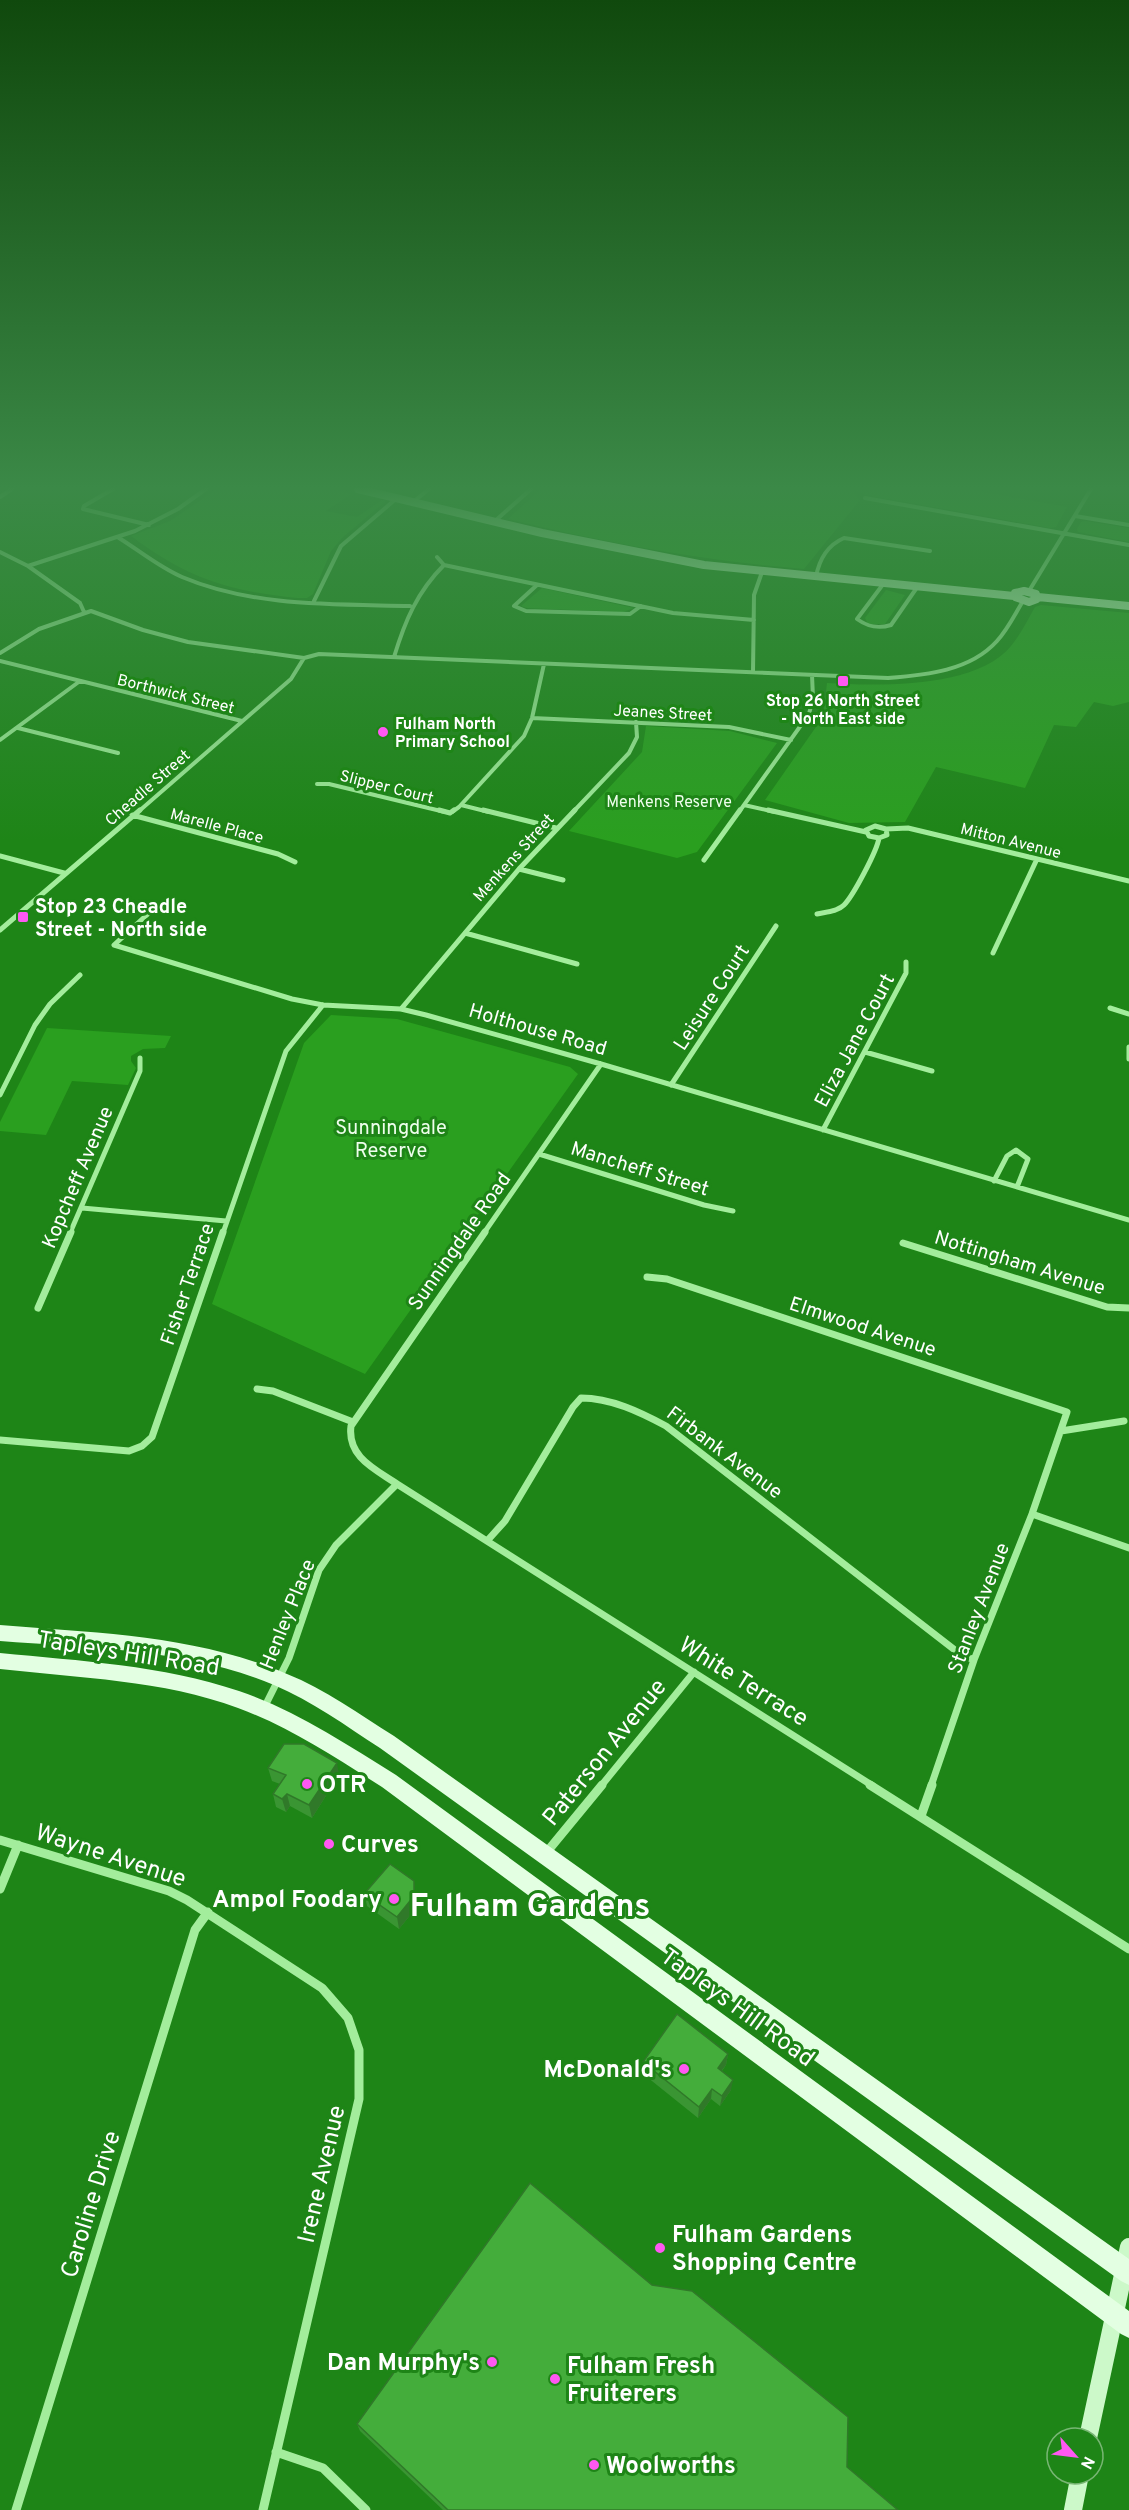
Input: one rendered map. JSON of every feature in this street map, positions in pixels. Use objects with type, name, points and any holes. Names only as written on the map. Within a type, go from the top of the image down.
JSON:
[{"type":"main road","name":"Tapleys Hill Road","points":[[0,1633],[184,1652],[230,1662],[280,1678],[334,1707],[387,1742],[1127,2271]]},
{"type":"main road","name":"Tapleys Hill Road","points":[[0,1661],[168,1682],[214,1692],[263,1709],[311,1733],[389,1781],[1122,2321]]},
{"type":"street","points":[[81,606],[84,612]]},
{"type":"street","points":[[394,657],[410,606]]},
{"type":"street","points":[[514,606],[526,611],[630,614],[641,606]]},
{"type":"street","points":[[642,606],[706,617],[754,620]]},
{"type":"street","points":[[753,672],[754,606]]},
{"type":"street","points":[[867,606],[857,619],[862,624],[878,627],[891,625],[904,606]]},
{"type":"street","points":[[0,653],[39,629],[84,612],[98,613],[143,630],[188,642],[290,654],[304,658],[319,654],[888,678],[940,672],[974,658],[996,642],[1020,606]]},
{"type":"street","name":"Cheadle Street","points":[[0,930],[291,679],[304,658]]},
{"type":"street","name":"Borthwick Street","points":[[0,661],[242,721]]},
{"type":"street","points":[[544,664],[532,718],[524,736],[461,804],[556,828]]},
{"type":"street","points":[[704,860],[791,740],[812,706],[812,675]]},
{"type":"street","points":[[0,741],[80,681]]},
{"type":"street","name":"Jeanes Street","points":[[532,718],[745,729],[791,740]]},
{"type":"street","name":"Menkens Street","points":[[401,1009],[519,868],[629,753],[637,737],[636,722]]},
{"type":"street","points":[[18,728],[118,753]]},
{"type":"street","name":"Slipper Court","points":[[317,784],[329,784],[450,813],[461,804]]},
{"type":"street","points":[[744,805],[866,832],[868,836],[879,838],[887,835],[886,829]]},
{"type":"street","name":"Marelle Place","points":[[132,815],[278,854],[295,862]]},
{"type":"street","name":"Mitton Avenue","points":[[866,832],[871,826],[886,829],[908,828],[1129,881]]},
{"type":"street","points":[[817,914],[834,911],[844,905],[877,849],[879,838]]},
{"type":"street","points":[[0,856],[64,873]]},
{"type":"street","points":[[993,953],[1037,859]]},
{"type":"street","points":[[519,868],[563,880]]},
{"type":"street","name":"Holthouse Road","points":[[150,912],[114,945],[291,999],[323,1005],[401,1009],[601,1064],[1129,1220]]},
{"type":"street","name":"Leisure Court","points":[[671,1085],[776,926]]},
{"type":"street","points":[[465,933],[577,964]]},
{"type":"street","name":"Eliza Jane Court","points":[[823,1130],[906,973],[906,962]]},
{"type":"street","points":[[0,1095],[35,1024],[50,1004],[81,975]]},
{"type":"street","name":"Fisher Terrace","points":[[0,1440],[129,1451],[142,1446],[152,1437],[286,1051],[323,1005]]},
{"type":"street","points":[[1110,1008],[1129,1014]]},
{"type":"street","points":[[1129,1047],[1129,1059]]},
{"type":"street","points":[[865,1052],[932,1071]]},
{"type":"street","name":"Kopcheff Avenue","points":[[38,1308],[140,1071],[140,1058]]},
{"type":"street","name":"Sunningdale Road","points":[[347,1438],[353,1422],[601,1064]]},
{"type":"street","points":[[994,1181],[1005,1156],[1017,1150],[1024,1153],[1028,1159],[1017,1187]]},
{"type":"street","name":"Mancheff Street","points":[[539,1155],[704,1205],[733,1211]]},
{"type":"street","points":[[82,1208],[226,1221]]},
{"type":"street","name":"Nottingham Avenue","points":[[903,1243],[1107,1307],[1129,1308]]},
{"type":"street","name":"Elmwood Avenue","points":[[647,1277],[667,1279],[1067,1412]]},
{"type":"street","points":[[257,1389],[273,1391],[353,1422]]},
{"type":"street","name":"Firbank Avenue","points":[[487,1541],[505,1521],[573,1407],[580,1398],[592,1397],[651,1418],[666,1426],[960,1654],[974,1660]]},
{"type":"street","name":"Stanley Avenue","points":[[921,1816],[974,1660],[1032,1514],[1067,1412]]},
{"type":"street","points":[[1061,1431],[1124,1421]]},
{"type":"street","name":"White Terrace","points":[[347,1438],[351,1450],[397,1484],[1129,1949]]},
{"type":"street","name":"Henley Place","points":[[263,1709],[280,1678],[320,1570],[336,1545],[397,1484]]},
{"type":"street","points":[[1032,1514],[1129,1548]]},
{"type":"street","name":"Paterson Avenue","points":[[544,1856],[694,1672]]},
{"type":"street","name":"Wayne Avenue","points":[[0,1840],[169,1891],[208,1912]]},
{"type":"street","points":[[0,1889],[18,1845]]},
{"type":"street","name":"Irene Avenue","points":[[208,1912],[322,1988],[348,2018],[359,2050],[358,2099],[354,2126],[263,2510]]},
{"type":"street","name":"Caroline Drive","points":[[16,2510],[195,1930],[208,1912]]},
{"type":"street","points":[[1091,2426],[1122,2321],[1129,2247]]},
{"type":"street","points":[[276,2452],[323,2468],[366,2510]]},
{"type":"street","points":[[1073,2510],[1078,2486]]},
{"type":"green space","points":[[521,606],[634,608],[623,612]]},
{"type":"green space","points":[[874,606],[897,606],[885,624],[868,624],[865,618]]},
{"type":"green space","points":[[1053,606],[1129,613],[1129,702],[1113,706],[1094,702],[1076,727],[1054,725],[1025,788],[936,767],[905,822],[849,823],[765,800],[818,724],[824,710],[827,683],[872,685],[925,682],[975,670],[995,660],[1011,646],[1035,607]]},
{"type":"green space","name":"Menkens Reserve","points":[[646,726],[730,731],[777,743],[697,852],[677,858],[569,831],[642,752]]},
{"type":"green space","name":"Sunningdale Reserve","points":[[331,1015],[397,1019],[570,1067],[578,1074],[365,1374],[212,1304],[304,1043]]},
{"type":"green space","points":[[47,1028],[171,1036],[165,1048],[143,1049],[131,1056],[131,1061],[136,1068],[128,1085],[72,1081],[46,1135],[0,1131],[0,1122]]},
{"type":"building","name":"OTR","points":[[284,1744],[304,1744],[337,1763],[309,1805],[287,1794],[282,1799],[273,1794],[286,1775],[268,1768]]},
{"type":"building","name":"Ampol Foodary","points":[[390,1864],[414,1881],[414,1896],[397,1917],[364,1894]]},
{"type":"building","name":"McDonald's","points":[[677,2014],[728,2054],[718,2068],[733,2080],[722,2096],[712,2089],[699,2107],[643,2062]]},
{"type":"building","name":"Fulham Gardens Shopping Centre","points":[[530,2183],[652,2285],[692,2291],[848,2417],[847,2467],[898,2510],[448,2510],[357,2424]]},
{"type":"place","name":"Stop 26 North Street - North East side","points":[[843,681]]},
{"type":"place","name":"Fulham North Primary School","points":[[383,732]]},
{"type":"place","name":"Stop 23 Cheadle Street - North side","points":[[23,917]]},
{"type":"place","name":"OTR","points":[[307,1784]]},
{"type":"place","name":"Curves","points":[[329,1844]]},
{"type":"place","name":"Ampol Foodary","points":[[394,1899]]},
{"type":"place","name":"McDonald's","points":[[684,2069]]},
{"type":"place","name":"Fulham Gardens Shopping Centre","points":[[660,2248]]},
{"type":"place","name":"Dan Murphy's","points":[[492,2362]]},
{"type":"place","name":"Fulham Fresh Fruiterers","points":[[555,2379]]},
{"type":"place","name":"Woolworths","points":[[594,2465]]},
{"type":"district","name":"Fulham Gardens","points":[[530,1905]]}]
